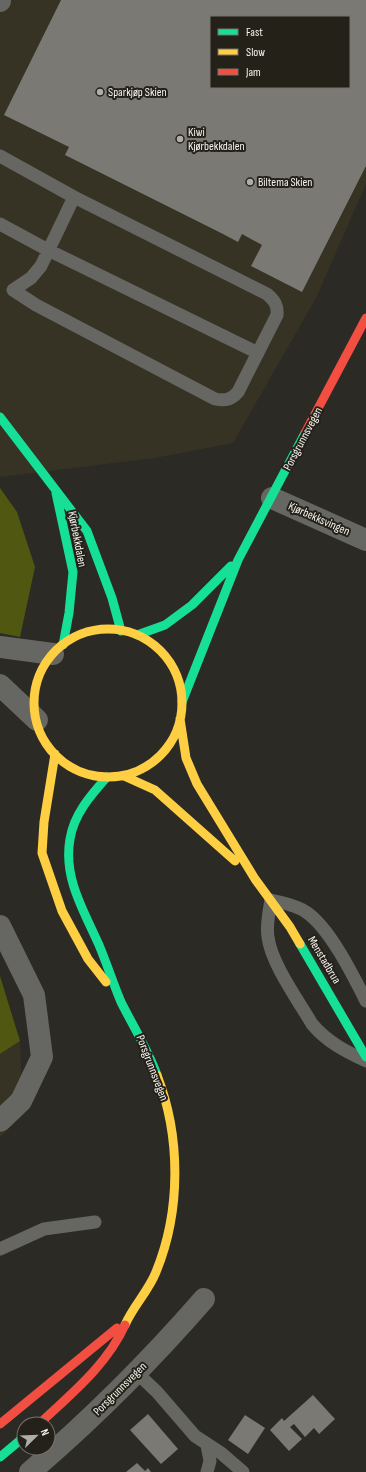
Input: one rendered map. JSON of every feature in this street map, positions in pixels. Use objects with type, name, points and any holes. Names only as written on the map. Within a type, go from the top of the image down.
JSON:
[{"type":"main road","name":"Porsgrunnsvegen","points":[[182,702],[238,560],[366,318]]},
{"type":"main road","name":"Kjørbekkdalen","points":[[0,417],[87,531],[112,598],[121,631]]},
{"type":"main road","name":"Kjørbekkdalen","points":[[54,486],[73,572],[69,613],[58,649]]},
{"type":"main road","name":"Porsgrunnsvegen","points":[[137,635],[165,625],[186,609],[238,560]]},
{"type":"main road","points":[[106,630],[121,631],[137,635],[152,644],[164,655],[174,669],[180,685],[182,702],[180,719],[175,735],[166,749],[154,761],[145,767],[124,776],[107,777],[88,774],[70,766],[55,754],[44,739],[37,720],[34,703],[37,685],[43,668],[58,649],[76,637],[91,632],[106,630]]},
{"type":"main road","name":"Menstadbrua","points":[[180,719],[186,758],[197,784],[255,880]]},
{"type":"main road","name":"Porsgrunnsvegen","points":[[55,754],[44,822],[42,853],[49,878],[66,918],[88,958],[122,1002]]},
{"type":"main road","name":"Menstadbrua","points":[[124,776],[155,790],[213,839],[255,880],[271,900],[297,938],[366,1057]]},
{"type":"main road","name":"Porsgrunnsvegen","points":[[47,1416],[88,1377],[112,1350],[128,1318],[144,1295],[165,1242],[176,1183],[175,1150],[164,1094],[140,1034],[122,1002],[102,952],[79,904],[69,872],[69,840],[74,822],[92,794],[107,777]]},
{"type":"main road","name":"Porsgrunnsvegen","points":[[0,1424],[128,1318]]},
{"type":"main road","points":[[0,1457],[16,1444]]},
{"type":"street","name":"Kjørbekksvingen","points":[[272,498],[366,540]]},
{"type":"street","points":[[0,647],[58,649]]},
{"type":"street","points":[[0,685],[37,720]]},
{"type":"street","points":[[0,926],[34,995],[42,1057],[21,1101],[0,1121]]},
{"type":"street","name":"Porsgrunnsvegen","points":[[30,1472],[64,1443],[137,1373],[204,1299]]},
{"type":"lane","points":[[0,156],[74,197],[267,294],[273,299],[278,308],[277,315],[234,398],[223,401],[215,399],[36,305],[13,290],[36,273],[74,197]]},
{"type":"lane","points":[[0,224],[48,250],[258,353]]},
{"type":"lane","points":[[366,1001],[322,927],[306,912],[290,904],[271,900],[268,916],[268,936],[272,955],[312,1024],[320,1033],[344,1051],[366,1061]]},
{"type":"lane","points":[[0,1249],[44,1229],[95,1222]]},
{"type":"lane","points":[[137,1373],[157,1392],[195,1436],[222,1454],[243,1472]]},
{"type":"lane","points":[[207,1445],[210,1461],[207,1472]]},
{"type":"shaded area","points":[[0,0],[366,0],[366,184],[316,298],[233,443],[155,458],[0,477]]},
{"type":"shaded area","points":[[20,1041],[23,1115],[0,1137],[0,1054]]},
{"type":"green space","points":[[0,488],[17,512],[35,567],[20,637],[0,633]]},
{"type":"green space","points":[[0,976],[20,1041],[0,1054]]},
{"type":"building","points":[[61,0],[366,0],[366,166],[302,292],[251,266],[262,245],[242,234],[238,242],[65,155],[69,147],[4,115]]},
{"type":"building","points":[[313,1395],[335,1419],[319,1434],[314,1428],[305,1437],[294,1424],[290,1427],[302,1439],[289,1451],[270,1430],[282,1418],[284,1421]]},
{"type":"building","points":[[148,1414],[178,1449],[161,1464],[130,1430]]},
{"type":"building","points":[[245,1415],[265,1428],[248,1454],[228,1440]]},
{"type":"building","points":[[137,1463],[145,1471],[148,1468],[151,1472],[126,1472]]},
{"type":"traffic: fast","points":[[0,417],[87,531],[112,598],[121,631]]},
{"type":"traffic: fast","points":[[182,702],[238,560],[305,433]]},
{"type":"traffic: fast","points":[[56,493],[73,572],[69,613],[63,645]]},
{"type":"traffic: fast","points":[[137,635],[165,625],[192,605],[231,566]]},
{"type":"traffic: fast","points":[[107,777],[89,798],[75,821],[70,839],[69,867],[81,907],[99,945],[121,1002],[145,1047],[157,1075]]},
{"type":"traffic: fast","points":[[300,944],[366,1057]]},
{"type":"traffic: fast","points":[[0,1457],[16,1444]]},
{"type":"traffic: slow","points":[[108,629],[122,631],[143,638],[155,646],[165,656],[176,675],[182,703],[180,717],[173,738],[165,750],[155,760],[136,771],[108,777],[94,775],[73,768],[61,760],[51,750],[40,731],[34,703],[36,689],[43,668],[51,656],[61,646],[80,635],[108,629]]},
{"type":"traffic: slow","points":[[180,719],[186,758],[197,784],[255,879],[290,927],[300,944]]},
{"type":"traffic: slow","points":[[55,754],[44,822],[42,853],[62,911],[88,959],[106,982]]},
{"type":"traffic: slow","points":[[124,776],[155,790],[235,861]]},
{"type":"traffic: slow","points":[[125,1325],[156,1272],[164,1249],[174,1199],[174,1148],[165,1099],[157,1075]]},
{"type":"traffic: jam","points":[[305,433],[366,318]]},
{"type":"traffic: jam","points":[[48,1416],[76,1390],[98,1366],[117,1340],[125,1325]]},
{"type":"traffic: jam","points":[[0,1424],[117,1328]]},
{"type":"place","name":"Sparkjøp Skien","points":[[100,92]]},
{"type":"place","name":"Kiwi Kjørbekkdalen","points":[[180,139]]},
{"type":"place","name":"Biltema Skien","points":[[250,182]]}]
